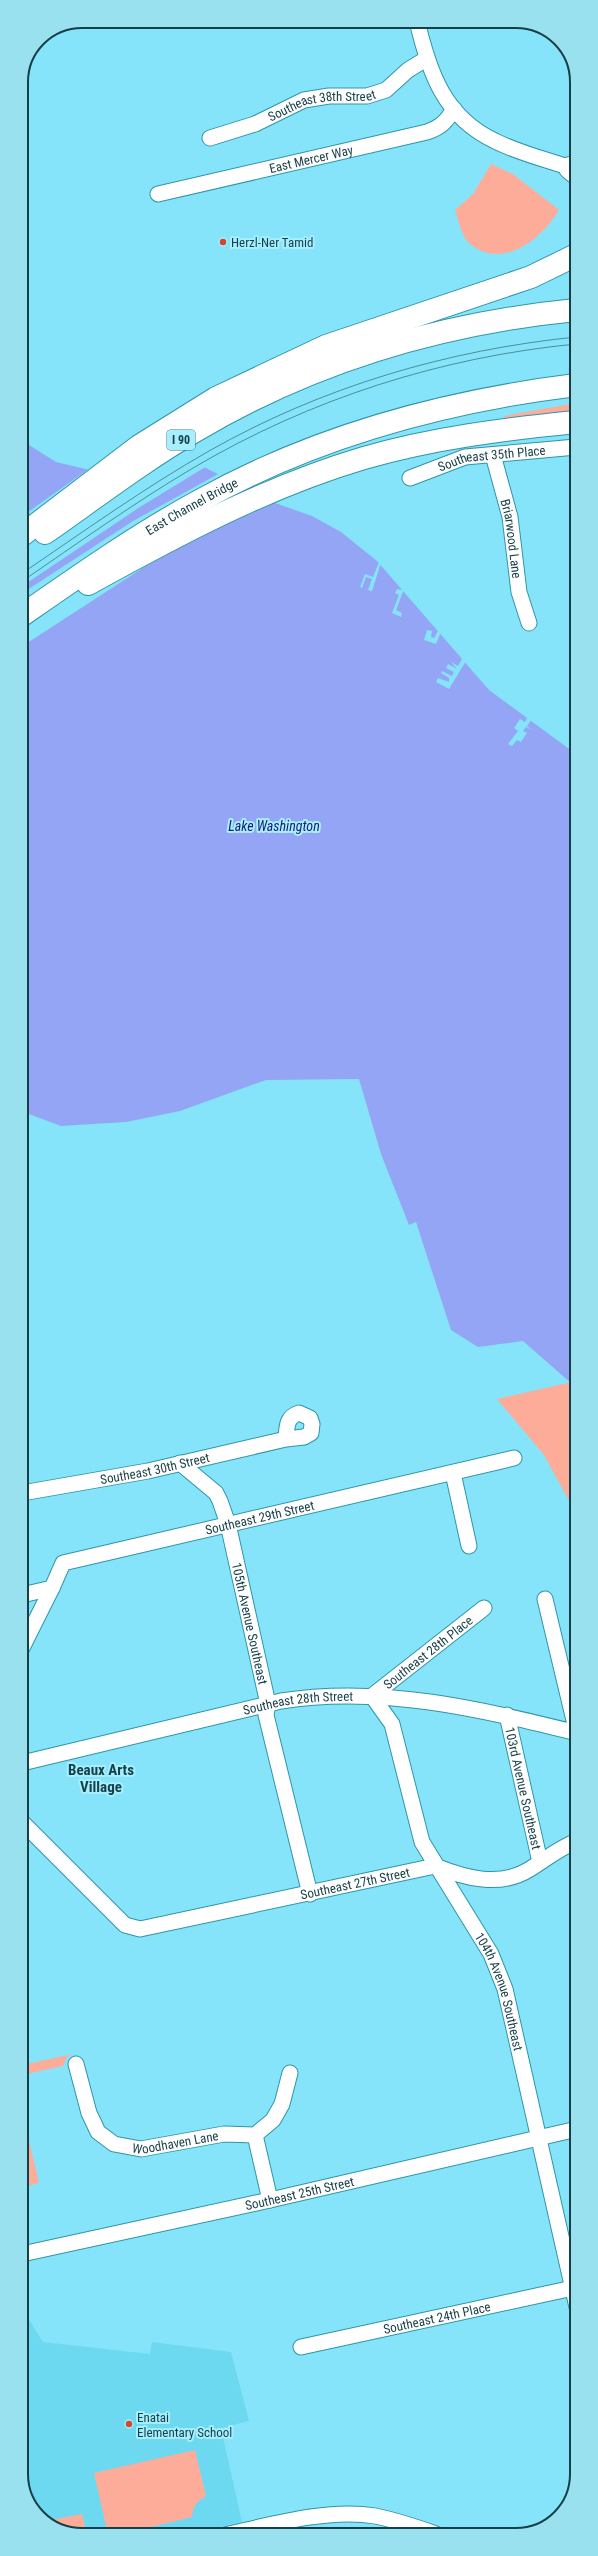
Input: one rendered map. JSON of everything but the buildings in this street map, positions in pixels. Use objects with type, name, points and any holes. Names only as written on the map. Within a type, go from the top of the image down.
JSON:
[{"type":"highway","points":[[28,530],[97,476],[171,424],[259,376],[353,347],[531,277],[570,257]]},
{"type":"highway","name":"I 90","points":[[28,545],[194,431],[353,347],[492,321],[570,311]]},
{"type":"highway","name":"East Channel Bridge","points":[[28,611],[112,552],[202,499],[295,456],[377,426],[483,400],[570,386]]},
{"type":"highway","points":[[28,616],[229,509],[331,468],[386,452],[502,430],[570,423]]},
{"type":"street","points":[[419,28],[426,59],[438,87],[454,109],[471,126],[495,141],[570,169]]},
{"type":"street","name":"Southeast 38th Street","points":[[210,138],[255,124],[304,100],[329,96],[367,96],[386,90],[408,70],[426,59]]},
{"type":"street","name":"East Mercer Way","points":[[158,194],[427,132],[439,128],[446,123],[454,109]]},
{"type":"street","name":"Southeast 35th Place","points":[[410,478],[465,457],[570,448]]},
{"type":"street","name":"Briarwood Lane","points":[[493,454],[510,517],[519,592],[529,624]]},
{"type":"street","name":"Southeast 30th Street","points":[[28,1491],[180,1463],[286,1439]]},
{"type":"street","name":"Southeast 29th Street","points":[[52,1588],[63,1563],[514,1458]]},
{"type":"street","name":"105th Avenue Southeast","points":[[180,1463],[216,1493],[228,1524],[268,1704],[266,1715],[310,1894]]},
{"type":"street","points":[[453,1473],[469,1546]]},
{"type":"street","points":[[28,1594],[52,1588]]},
{"type":"street","points":[[28,1636],[52,1588]]},
{"type":"street","points":[[545,1599],[570,1703]]},
{"type":"street","name":"Southeast 28th Place","points":[[372,1696],[484,1608]]},
{"type":"street","name":"Southeast 28th Street","points":[[28,1762],[268,1704],[325,1695],[372,1696],[408,1699],[507,1716],[570,1730]]},
{"type":"street","name":"104th Avenue Southeast","points":[[372,1696],[392,1724],[422,1842],[435,1866],[491,1954],[500,1972],[510,2008],[570,2275]]},
{"type":"street","name":"103rd Avenue Southeast","points":[[507,1716],[540,1862]]},
{"type":"street","name":"Southeast 27th Street","points":[[28,1828],[125,1925],[140,1928],[310,1894],[435,1866]]},
{"type":"street","points":[[435,1866],[468,1878],[505,1879],[518,1875],[540,1862],[556,1850],[570,1844]]},
{"type":"street","name":"Woodhaven Lane","points":[[76,2064],[93,2124],[106,2140],[114,2144],[141,2149],[224,2134],[255,2135]]},
{"type":"street","points":[[270,2200],[255,2135],[273,2120],[282,2104],[290,2073]]},
{"type":"street","name":"Southeast 25th Street","points":[[28,2253],[270,2200],[570,2131]]},
{"type":"street","name":"Southeast 24th Place","points":[[301,2346],[570,2289]]},
{"type":"street","points":[[256,2528],[297,2520],[355,2515],[374,2516],[405,2523],[419,2528]]},
{"type":"shaded area","points":[[491,164],[513,174],[559,210],[542,232],[531,241],[507,253],[494,254],[481,250],[468,242],[462,232],[455,210],[473,194]]},
{"type":"shaded area","points":[[570,404],[570,416],[505,422],[504,416]]},
{"type":"shaded area","points":[[570,1382],[570,1502],[544,1455],[497,1399]]},
{"type":"shaded area","points":[[73,2054],[67,2057],[63,2066],[28,2074],[28,2064]]},
{"type":"shaded area","points":[[28,2136],[39,2183],[28,2186]]},
{"type":"shaded area","name":"Enatai Elementary School","points":[[28,2318],[43,2342],[150,2354],[152,2342],[231,2352],[249,2421],[221,2428],[242,2522],[214,2528],[79,2528],[61,2524],[46,2515],[35,2501],[29,2484],[28,2474]]},
{"type":"shaded area","points":[[195,2450],[206,2496],[196,2505],[193,2510],[192,2517],[147,2528],[106,2528],[94,2473]]},
{"type":"shaded area","points":[[82,2514],[85,2528],[72,2527],[53,2520]]},
{"type":"water","name":"Lake Washington","points":[[28,444],[56,462],[132,480],[202,466],[275,503],[312,516],[341,532],[377,561],[489,690],[570,750],[570,1382],[523,1341],[478,1347],[451,1330],[416,1222],[409,1225],[381,1154],[359,1079],[266,1080],[180,1111],[126,1122],[61,1126],[28,1114]]},
{"type":"pier","points":[[201,464],[207,466],[140,507],[28,582],[28,512],[90,468],[132,478]]},
{"type":"pier","points":[[220,473],[277,502],[211,531],[146,566],[28,642],[28,589],[133,521]]},
{"type":"pier","points":[[379,562],[381,563],[372,591],[368,590],[372,579],[366,577],[362,588],[360,587],[365,574],[373,577]]},
{"type":"pier","points":[[402,587],[404,589],[396,610],[402,613],[401,617],[392,613],[399,595],[395,593],[397,589],[401,590]]},
{"type":"pier","points":[[439,629],[441,632],[436,644],[424,640],[427,630],[432,631],[431,637],[434,638]]},
{"type":"pier","points":[[463,657],[466,661],[449,689],[436,682],[438,678],[449,682],[449,678],[441,673],[442,671],[452,676],[454,672],[446,668],[448,664],[457,669],[451,662],[458,666]]},
{"type":"pier","points":[[528,716],[532,719],[527,726],[532,730],[526,727],[523,731],[527,733],[521,742],[517,740],[512,746],[508,744],[518,731],[514,728],[520,719],[525,722]]},
{"type":"tram line","points":[[28,569],[185,465],[252,428],[296,408],[341,390],[386,375],[433,362],[480,351],[570,338]]},
{"type":"tram line","points":[[28,577],[171,481],[238,443],[283,421],[378,385],[426,371],[476,359],[526,350],[570,345]]},
{"type":"place","name":"Herzl-Ner Tamid","points":[[223,242]]},
{"type":"place","name":"Enatai Elementary School","points":[[129,2424]]},
{"type":"district","name":"Beaux Arts Village","points":[[101,1778]]}]
